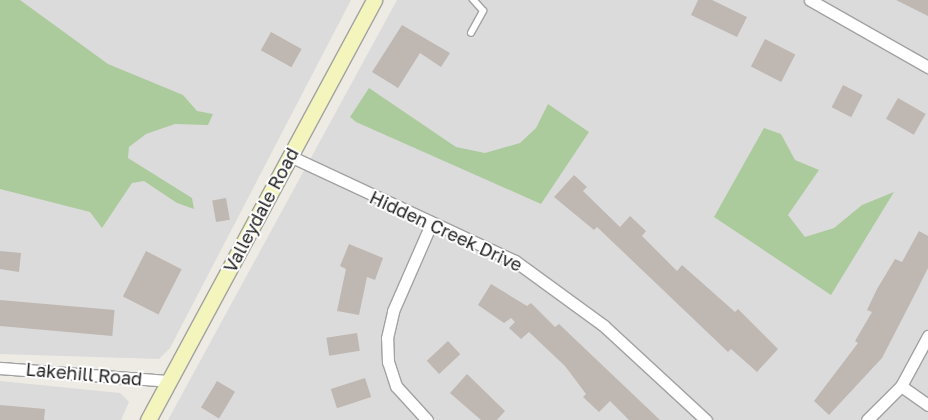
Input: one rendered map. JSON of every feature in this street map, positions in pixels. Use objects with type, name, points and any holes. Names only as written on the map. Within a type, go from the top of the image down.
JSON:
[{"type":"street","name":"Valleydale Road","points":[[148,420],[374,0]]},
{"type":"street","points":[[810,0],[928,67]]},
{"type":"street","name":"Hidden Creek Drive","points":[[290,156],[431,224],[515,261],[555,287],[706,420]]},
{"type":"street","points":[[427,420],[396,386],[388,362],[387,338],[393,311],[431,224]]},
{"type":"street","points":[[866,420],[900,386],[928,336]]},
{"type":"street","name":"Lakehill Road","points":[[0,368],[168,381]]},
{"type":"street","points":[[900,386],[928,405]]},
{"type":"lane","points":[[471,33],[484,11],[473,0]]},
{"type":"shaded area","points":[[0,0],[351,0],[170,348],[159,359],[0,354]]},
{"type":"shaded area","points":[[397,0],[928,0],[928,420],[168,420]]},
{"type":"shaded area","points":[[0,381],[120,393],[129,402],[121,420],[0,420]]},
{"type":"green space","points":[[0,0],[20,0],[108,64],[183,95],[197,111],[213,114],[208,125],[175,124],[146,134],[129,147],[128,158],[192,198],[194,209],[177,203],[144,181],[132,183],[102,228],[90,212],[0,189]]},
{"type":"green space","points":[[369,88],[456,147],[485,153],[520,143],[536,128],[548,104],[589,132],[541,204],[356,122],[350,117]]},
{"type":"green space","points":[[764,128],[781,134],[795,160],[819,170],[788,215],[805,237],[834,228],[862,205],[894,192],[831,295],[714,217]]},
{"type":"building","points":[[698,0],[712,0],[747,17],[737,37],[691,15]]},
{"type":"building","points":[[896,0],[928,0],[928,16]]},
{"type":"building","points":[[402,25],[450,53],[441,67],[420,53],[398,88],[372,72]]},
{"type":"building","points":[[271,32],[302,49],[291,67],[261,50]]},
{"type":"building","points":[[765,39],[795,54],[781,82],[751,67]]},
{"type":"building","points":[[843,85],[863,95],[851,117],[832,107]]},
{"type":"building","points":[[898,98],[926,114],[914,135],[886,119]]},
{"type":"building","points":[[574,175],[587,187],[583,191],[620,227],[630,216],[646,231],[642,236],[677,271],[682,265],[735,312],[738,309],[778,349],[757,372],[731,349],[728,352],[597,227],[594,230],[554,197]]},
{"type":"building","points":[[226,198],[230,220],[216,222],[212,200]]},
{"type":"building","points":[[919,231],[928,236],[928,268],[882,358],[829,415],[814,401],[858,343],[855,341],[872,312],[867,310],[877,289],[895,259],[902,262]]},
{"type":"building","points":[[349,244],[383,258],[375,280],[367,277],[359,315],[337,311],[346,269],[340,266]]},
{"type":"building","points":[[0,251],[21,253],[19,272],[0,269]]},
{"type":"building","points":[[146,251],[182,269],[158,315],[123,296]]},
{"type":"building","points":[[491,284],[527,306],[531,303],[555,327],[559,324],[660,420],[629,420],[610,401],[599,412],[583,397],[586,394],[565,366],[529,332],[521,339],[509,328],[515,322],[511,318],[504,323],[478,305]]},
{"type":"building","points":[[0,300],[115,310],[112,336],[0,326]]},
{"type":"building","points":[[357,333],[360,351],[329,356],[326,338]]},
{"type":"building","points":[[448,341],[460,354],[439,374],[427,361]]},
{"type":"building","points":[[467,374],[505,411],[497,420],[481,420],[450,393]]},
{"type":"building","points":[[365,378],[371,397],[337,408],[331,389]]},
{"type":"building","points":[[217,381],[235,392],[219,418],[201,408]]},
{"type":"building","points":[[0,405],[45,409],[44,420],[0,420]]}]
